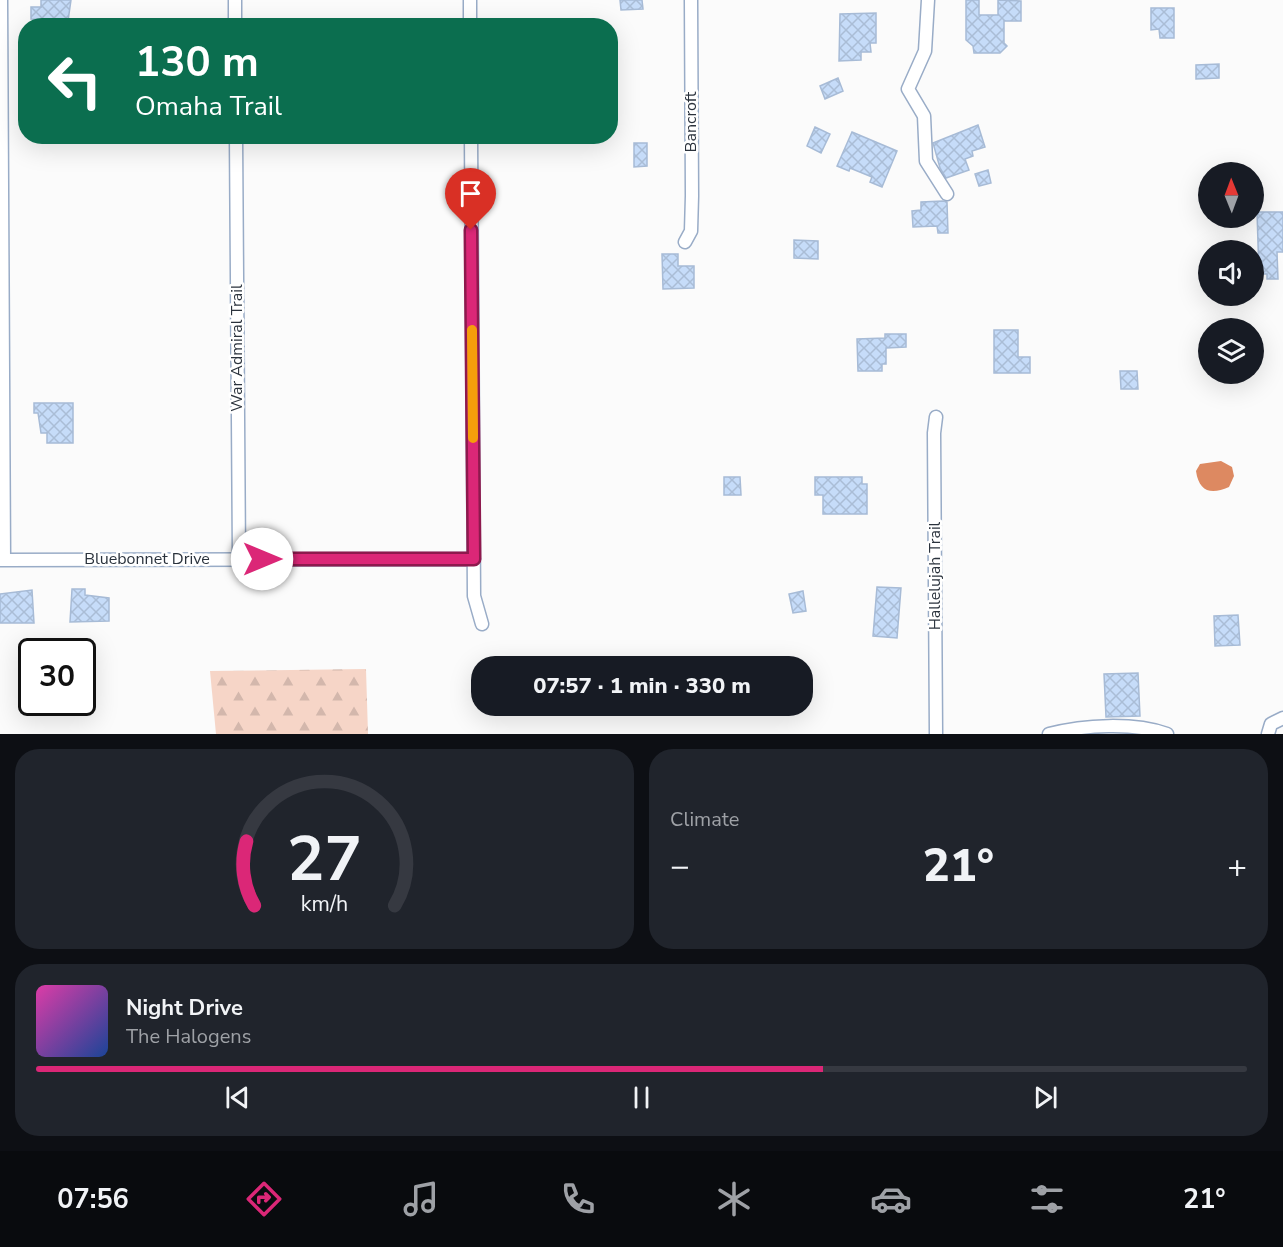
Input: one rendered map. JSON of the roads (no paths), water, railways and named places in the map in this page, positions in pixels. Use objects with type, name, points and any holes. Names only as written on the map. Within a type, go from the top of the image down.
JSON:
[{"type":"street","points":[[1,0],[2,560]]},
{"type":"street","points":[[235,0],[235,18]]},
{"type":"street","points":[[470,0],[470,18]]},
{"type":"street","name":"Bancroft","points":[[685,243],[691,231],[692,196],[691,0]]},
{"type":"street","points":[[928,0],[925,51],[908,89],[924,116],[926,161],[947,194]]},
{"type":"street","name":"War Admiral Trail","points":[[236,144],[239,559]]},
{"type":"street","points":[[471,144],[474,559],[475,602],[482,624]]},
{"type":"street","name":"Hallelujah Trail","points":[[936,417],[934,433],[936,734]]},
{"type":"street","name":"Bluebonnet Drive","points":[[2,560],[474,559]]},
{"type":"street","points":[[1268,734],[1271,724],[1283,718]]},
{"type":"street","points":[[1049,734],[1073,729],[1120,728],[1153,729],[1167,734]]}]
